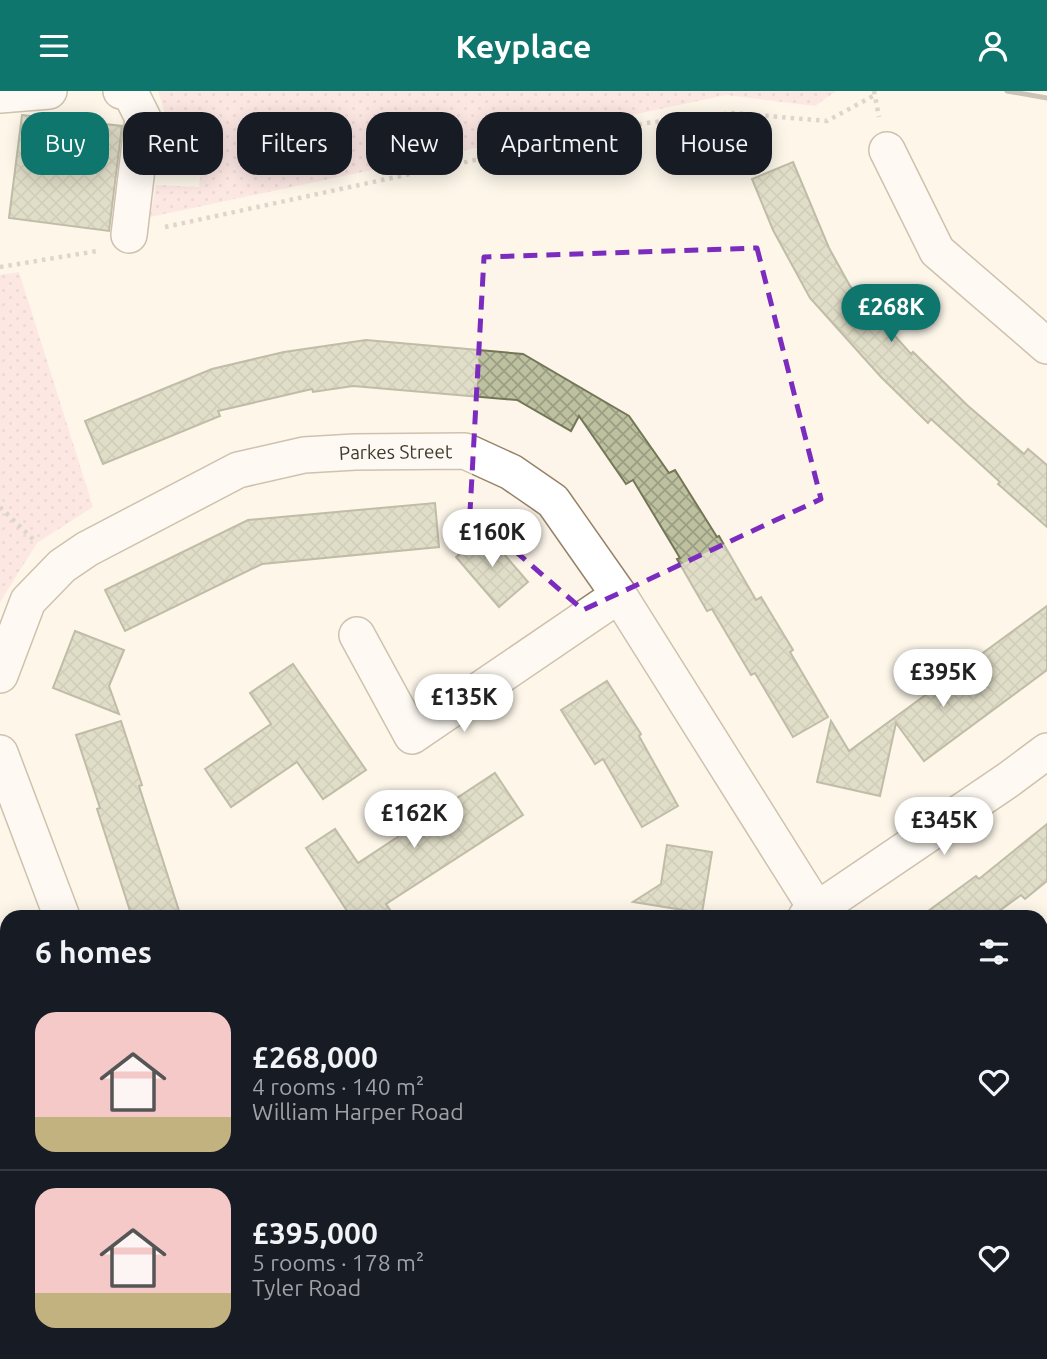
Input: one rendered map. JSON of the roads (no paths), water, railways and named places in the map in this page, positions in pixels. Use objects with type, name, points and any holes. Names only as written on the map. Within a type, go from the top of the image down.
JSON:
[{"type":"street","points":[[0,95],[49,91]]},
{"type":"street","points":[[121,91],[130,92],[146,141],[129,235]]},
{"type":"street","points":[[887,150],[937,251],[1047,346]]},
{"type":"street","name":"Parkes Street","points":[[0,675],[28,601],[62,566],[87,549],[238,470],[304,456],[465,450],[511,472],[553,501],[619,595],[809,910]]},
{"type":"street","points":[[356,635],[412,736],[619,595]]},
{"type":"street","points":[[815,910],[1047,751]]},
{"type":"street","points":[[0,753],[59,910]]},
{"type":"railway","points":[[1007,91],[1047,98]]}]
